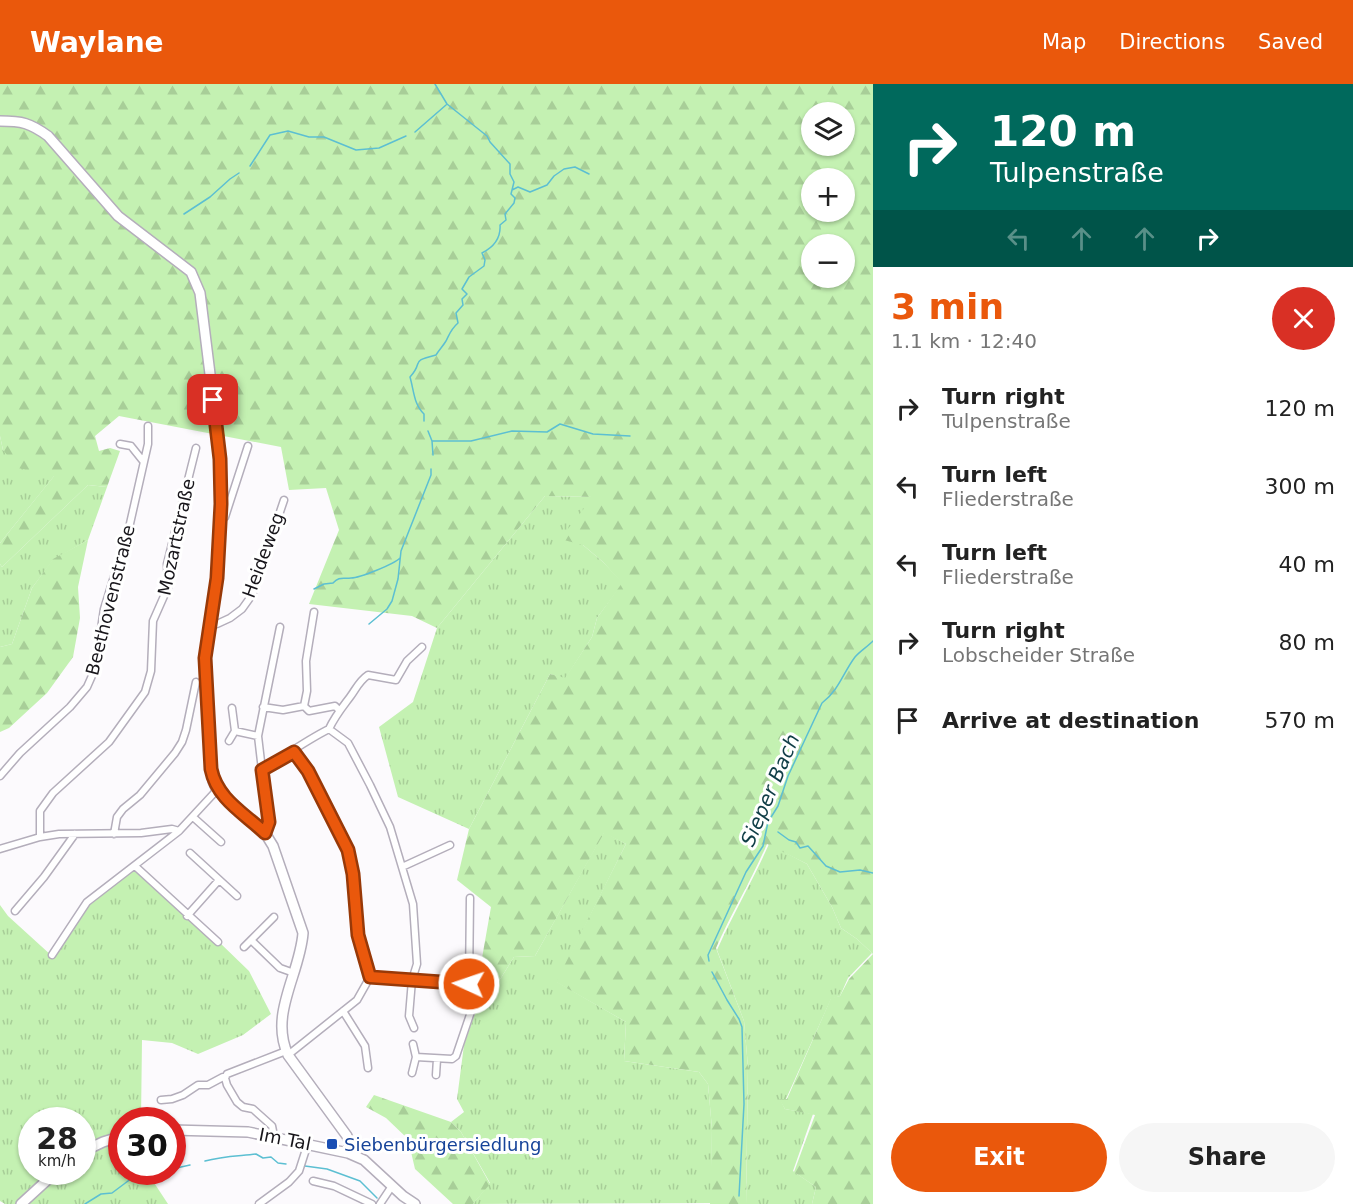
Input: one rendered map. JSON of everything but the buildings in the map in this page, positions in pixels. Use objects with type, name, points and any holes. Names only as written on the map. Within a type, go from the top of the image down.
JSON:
[{"type":"street","points":[[0,121],[21,121],[48,136],[118,216],[191,272],[196,279],[200,293],[220,455],[221,520],[216,588],[205,658],[211,769],[218,790],[265,833],[273,846],[303,933],[302,945],[281,1020],[287,1053],[347,1136],[350,1143],[348,1153]]},
{"type":"street","name":"Beethovenstraße","points":[[0,776],[20,753],[70,707],[87,687],[95,669],[104,609],[129,528],[148,444],[148,426]]},
{"type":"street","points":[[120,444],[131,446],[143,461]]},
{"type":"street","points":[[221,520],[225,517],[248,446]]},
{"type":"street","name":"Mozartstraße","points":[[40,837],[40,811],[53,793],[109,742],[145,692],[151,671],[153,621],[168,587],[167,564],[196,448]]},
{"type":"street","name":"Heideweg","points":[[210,623],[217,624],[230,618],[242,609],[252,594],[284,500]]},
{"type":"street","points":[[304,706],[307,691],[306,661],[314,612]]},
{"type":"street","points":[[265,833],[269,822],[258,736],[280,627]]},
{"type":"street","points":[[262,770],[329,729],[338,710],[361,680],[368,675],[396,680],[407,661],[423,646]]},
{"type":"street","points":[[114,834],[117,818],[123,809],[140,795],[176,753],[182,742],[196,682]]},
{"type":"street","points":[[263,707],[283,710],[304,706]]},
{"type":"street","points":[[304,706],[309,711],[335,706],[338,710]]},
{"type":"street","points":[[229,741],[235,731],[232,708]]},
{"type":"street","points":[[329,729],[348,742],[390,827],[413,904],[417,964],[412,980],[409,1016],[414,1028]]},
{"type":"street","points":[[235,731],[258,736]]},
{"type":"street","points":[[161,1100],[183,1095],[198,1085],[225,1078],[227,1074],[287,1053],[357,1000],[370,977],[358,935],[353,874],[348,850],[308,771],[294,752]]},
{"type":"street","points":[[52,955],[87,902],[179,831],[218,790]]},
{"type":"street","points":[[193,817],[221,842]]},
{"type":"street","points":[[0,849],[59,834],[141,833],[172,829],[179,831]]},
{"type":"street","points":[[15,911],[44,877],[75,834]]},
{"type":"street","points":[[402,867],[450,845]]},
{"type":"street","points":[[190,854],[237,896]]},
{"type":"street","points":[[135,866],[218,942]]},
{"type":"street","points":[[187,916],[219,880]]},
{"type":"street","points":[[469,984],[470,898]]},
{"type":"street","points":[[244,947],[274,917]]},
{"type":"street","points":[[251,940],[280,968],[294,973]]},
{"type":"street","points":[[370,977],[475,984],[478,991],[458,1051],[452,1059],[416,1058]]},
{"type":"street","points":[[343,1011],[365,1046],[368,1068]]},
{"type":"street","points":[[412,1073],[416,1058],[414,1044]]},
{"type":"street","points":[[436,1075],[437,1059]]},
{"type":"street","points":[[225,1078],[237,1102],[243,1107],[253,1109],[272,1126],[274,1136]]},
{"type":"street","name":"Im Tal","points":[[186,1130],[248,1132],[348,1153],[364,1160],[415,1204]]},
{"type":"street","points":[[259,1204],[289,1182],[299,1171],[308,1143]]},
{"type":"street","points":[[313,1181],[334,1186],[372,1204]]},
{"type":"street","points":[[21,1204],[42,1185]]},
{"type":"street","points":[[380,1204],[393,1186]]},
{"type":"green space","points":[[0,84],[873,84],[873,954],[841,928],[832,907],[807,864],[767,844],[716,948],[744,1021],[748,1067],[746,1204],[710,1204],[712,1129],[708,1084],[699,1072],[624,1061],[626,1022],[556,982],[626,844],[604,833],[535,956],[514,957],[499,981],[486,981],[479,975],[491,907],[457,880],[469,829],[550,674],[565,678],[592,637],[597,618],[622,583],[583,545],[560,539],[593,497],[545,496],[437,628],[412,616],[309,604],[339,530],[326,488],[289,490],[281,447],[119,416],[95,436],[99,451],[110,448],[120,451],[107,487],[88,485],[2,567],[0,543],[54,476],[18,468],[3,450],[0,436]]},
{"type":"green space","points":[[0,436],[3,450],[55,475],[0,543]]},
{"type":"green space","points":[[88,485],[107,487],[88,540],[53,560],[32,588],[12,644],[0,647],[0,564],[2,567]]},
{"type":"green space","points":[[545,496],[594,497],[583,545],[623,583],[597,618],[592,637],[565,679],[550,674],[469,829],[398,797],[379,727],[413,702],[437,628]]},
{"type":"green space","points":[[88,540],[78,587],[80,618],[73,657],[47,693],[9,728],[0,732],[0,647],[12,644],[32,588],[53,559]]},
{"type":"green space","points":[[604,832],[626,844],[557,982],[626,1022],[624,1061],[699,1072],[708,1084],[712,1129],[711,1203],[473,1204],[490,1183],[461,1132],[451,1122],[464,1112],[457,1099],[464,1045],[486,981],[499,981],[514,957],[535,956]]},
{"type":"green space","points":[[769,844],[807,864],[832,907],[841,928],[872,953],[848,978],[840,996],[831,999],[786,1099],[780,1099],[785,1109],[813,1114],[793,1171],[816,1187],[812,1204],[746,1204],[748,1067],[744,1021],[717,950]]},
{"type":"green space","points":[[134,870],[186,917],[219,942],[249,971],[271,1014],[243,1035],[198,1054],[172,1043],[142,1040],[141,1107],[108,1107],[108,1138],[96,1143],[96,1107],[18,1107],[18,1185],[37,1185],[16,1204],[5,1204],[0,1201],[0,905],[8,916],[52,956],[88,903]]},
{"type":"green space","points":[[873,954],[873,1204],[812,1204],[816,1187],[794,1172],[815,1115],[785,1109],[779,1099],[787,1099],[831,998],[840,996],[849,979]]},
{"type":"green space","points":[[374,1095],[451,1122],[461,1132],[490,1184],[473,1204],[453,1204],[415,1169],[408,1139],[386,1118],[366,1107]]},
{"type":"green space","points":[[108,1144],[108,1185],[156,1185],[168,1204],[25,1204],[46,1185],[96,1185],[96,1149]]},
{"type":"waterway","points":[[424,421],[424,414],[416,402],[410,377],[419,361],[436,355],[458,323],[456,313],[463,305],[462,299],[467,294],[462,289],[469,277],[484,266],[485,260],[482,253],[496,242],[500,225],[506,220],[505,214],[514,203],[515,198],[511,194],[514,182],[510,174],[510,164],[487,136],[447,104],[435,84]]},
{"type":"waterway","points":[[415,132],[446,105]]},
{"type":"waterway","points":[[250,166],[270,135],[288,131],[309,137],[324,137],[356,150],[379,148],[406,136]]},
{"type":"waterway","points":[[512,190],[518,187],[530,192],[547,185],[564,169],[575,167],[589,174]]},
{"type":"waterway","points":[[184,214],[210,197],[239,173]]},
{"type":"waterway","points":[[432,441],[471,441],[512,431],[547,432],[560,424],[593,434],[630,436]]},
{"type":"waterway","points":[[428,431],[432,441],[433,455]]},
{"type":"waterway","points":[[369,624],[387,609],[392,601],[398,579],[401,551],[431,475],[431,469]]},
{"type":"waterway","points":[[314,589],[339,579],[369,573],[400,558]]},
{"type":"waterway","name":"Sieper Bach","points":[[709,961],[708,955],[746,872],[763,846],[768,822],[778,806],[788,776],[822,703],[837,687],[855,657],[873,641]]},
{"type":"waterway","points":[[778,832],[796,842],[800,848],[808,846],[826,866],[840,872],[860,870],[873,873]]},
{"type":"waterway","points":[[712,972],[742,1027],[744,1104],[739,1196]]},
{"type":"waterway","points":[[205,1161],[256,1154],[263,1158],[271,1157],[278,1163],[286,1164]]},
{"type":"waterway","points":[[186,1166],[190,1165]]},
{"type":"waterway","points":[[305,1166],[327,1169],[360,1181],[377,1198]]},
{"type":"waterway","points":[[85,1204],[101,1194],[112,1193],[123,1185]]},
{"type":"place","name":"Siebenbürgersiedlung","points":[[332,1144]]},
{"type":"route","points":[[213,400],[220,459],[221,520],[215,598],[205,658],[213,781],[224,797],[265,833],[269,822],[262,770],[294,752],[308,771],[348,850],[353,874],[358,935],[370,977],[469,984]]}]
